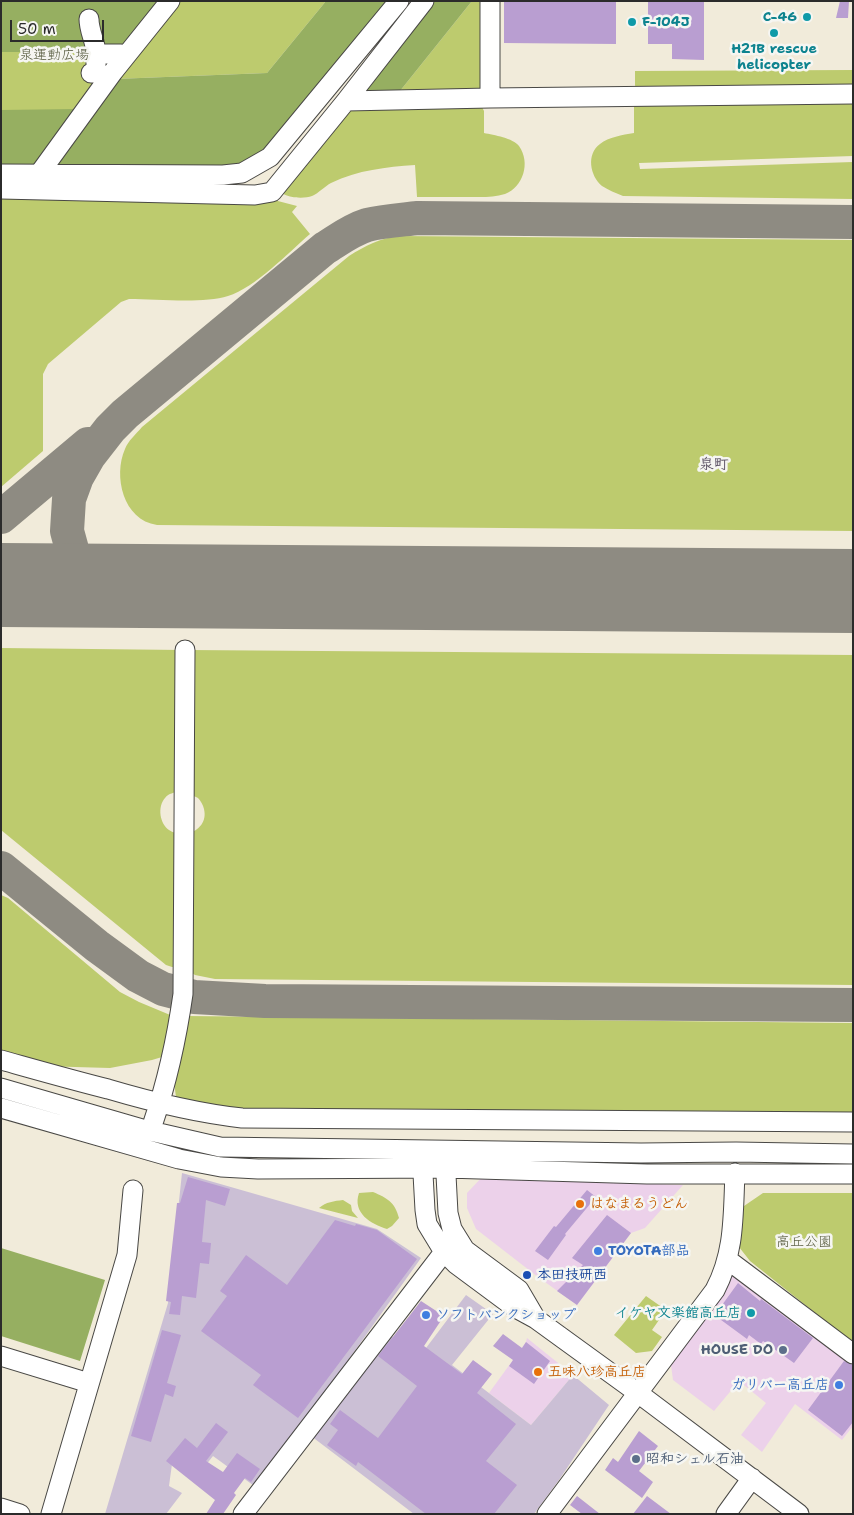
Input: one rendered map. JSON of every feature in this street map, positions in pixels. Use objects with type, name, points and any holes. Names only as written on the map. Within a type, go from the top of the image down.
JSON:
[{"type":"street","points":[[39,174],[125,57],[170,1]]},
{"type":"street","points":[[1,174],[224,175],[242,173],[270,157],[399,1]]},
{"type":"street","points":[[1,189],[255,195],[272,192],[424,1]]},
{"type":"street","points":[[490,1],[490,98]]},
{"type":"street","points":[[89,19],[90,30],[96,48],[96,74],[91,74]]},
{"type":"street","points":[[96,54],[121,54],[125,57]]},
{"type":"street","points":[[346,101],[853,94]]},
{"type":"street","points":[[153,1123],[160,1103],[183,994],[185,650]]},
{"type":"street","points":[[1,1060],[160,1103],[214,1115],[242,1118],[853,1122]]},
{"type":"street","points":[[1,1088],[146,1130],[220,1147],[422,1159],[641,1153],[853,1154]]},
{"type":"street","points":[[1,1108],[180,1159],[221,1167],[258,1169],[422,1159]]},
{"type":"street","points":[[422,1159],[427,1224],[444,1252],[456,1264],[514,1307],[536,1319],[638,1393],[799,1514]]},
{"type":"street","points":[[445,1159],[647,1174],[853,1174]]},
{"type":"street","points":[[445,1159],[448,1213],[452,1230],[465,1250],[519,1290],[536,1319]]},
{"type":"street","points":[[547,1514],[710,1298],[720,1281],[728,1260],[732,1236],[735,1173]]},
{"type":"street","points":[[51,1514],[127,1255],[133,1190]]},
{"type":"street","points":[[243,1514],[444,1252]]},
{"type":"street","points":[[728,1260],[853,1354]]},
{"type":"street","points":[[1,1356],[89,1383]]},
{"type":"street","points":[[726,1514],[752,1478]]},
{"type":"street","points":[[1,1508],[20,1514]]},
{"type":"shaded area","points":[[182,1173],[377,1229],[421,1258],[257,1488],[213,1456],[193,1481],[172,1464],[169,1486],[182,1493],[166,1514],[105,1514],[168,1303]]},
{"type":"shaded area","points":[[485,1174],[683,1185],[645,1228],[631,1233],[577,1305],[476,1229],[467,1208],[467,1193]]},
{"type":"shaded area","points":[[730,1262],[853,1357],[853,1426],[842,1440],[795,1404],[762,1452],[741,1435],[766,1403],[739,1381],[714,1411],[673,1380],[670,1358]]},
{"type":"shaded area","points":[[466,1295],[493,1314],[452,1365],[531,1425],[573,1375],[609,1405],[534,1514],[414,1514],[311,1436],[387,1333],[420,1356]]},
{"type":"shaded area","points":[[527,1338],[573,1375],[531,1425],[489,1393]]},
{"type":"green space","name":"泉運動広場","points":[[1,1],[326,1],[267,73],[115,79],[39,165],[1,164]]},
{"type":"green space","points":[[1,1],[161,1],[122,52],[1,52]]},
{"type":"green space","points":[[326,1],[390,1],[274,145],[252,161],[229,166],[50,166],[115,79],[267,73]]},
{"type":"green space","points":[[429,1],[472,1],[396,96],[365,97],[360,89]]},
{"type":"green space","points":[[472,1],[489,1],[482,89],[396,96]]},
{"type":"green space","points":[[853,56],[853,89],[636,89],[635,85],[635,71],[852,70]]},
{"type":"green space","points":[[853,99],[853,156],[639,163],[640,169],[853,162],[853,199],[623,196],[602,186],[592,171],[591,159],[600,144],[612,138],[634,133],[634,105]]},
{"type":"green space","points":[[481,105],[484,111],[484,133],[503,137],[516,143],[523,153],[525,167],[521,180],[511,191],[505,194],[486,197],[417,197],[415,165],[383,168],[351,175],[331,183],[315,195],[309,197],[292,197],[282,193],[346,109]]},
{"type":"green space","points":[[77,109],[39,165],[1,163],[1,110]]},
{"type":"green space","points":[[1,196],[274,200],[297,206],[292,212],[310,234],[260,278],[228,296],[206,300],[129,299],[121,302],[48,364],[43,374],[43,451],[1,487]]},
{"type":"green space","points":[[400,236],[853,240],[853,531],[157,525],[145,521],[136,515],[124,495],[120,472],[126,446],[142,427],[349,256],[373,243]]},
{"type":"green space","points":[[1,648],[182,650],[179,791],[167,796],[160,810],[163,824],[172,832],[181,834],[176,967],[166,965],[1,830]]},
{"type":"green space","points":[[188,650],[853,655],[853,985],[215,979],[195,975],[189,971],[188,834],[201,825],[205,814],[199,799],[186,793]]},
{"type":"green space","points":[[1,895],[8,898],[120,992],[175,1017],[166,1051],[162,1057],[110,1068],[40,1066],[1,1055]]},
{"type":"green space","points":[[187,1016],[853,1023],[853,1119],[247,1115],[180,1102],[176,1097],[174,1082]]},
{"type":"green space","points":[[373,1192],[390,1201],[399,1218],[387,1229],[369,1221],[364,1217],[358,1206],[359,1193]]},
{"type":"green space","name":"高丘公園","points":[[763,1193],[853,1193],[853,1343],[750,1261],[739,1247],[744,1206]]},
{"type":"green space","points":[[343,1200],[351,1205],[352,1211],[358,1218],[319,1208],[333,1201]]},
{"type":"green space","points":[[1,1248],[105,1280],[80,1361],[1,1336]]},
{"type":"green space","points":[[646,1296],[666,1310],[652,1330],[662,1337],[652,1351],[636,1353],[614,1335]]},
{"type":"building","points":[[504,1],[616,1],[616,44],[504,43]]},
{"type":"building","points":[[648,1],[704,1],[704,60],[672,59],[672,44],[648,44]]},
{"type":"building","points":[[840,1],[849,1],[848,18],[836,18]]},
{"type":"building","points":[[188,1177],[230,1189],[225,1206],[206,1200],[202,1242],[211,1243],[209,1264],[200,1263],[196,1298],[182,1296],[180,1315],[169,1314],[171,1302],[166,1301],[177,1203],[180,1203]]},
{"type":"building","points":[[587,1190],[596,1197],[565,1234],[548,1260],[535,1251],[554,1226],[556,1227]]},
{"type":"building","points":[[607,1215],[631,1233],[577,1305],[557,1291],[583,1265],[572,1258]]},
{"type":"building","points":[[335,1220],[377,1230],[417,1259],[298,1418],[253,1385],[261,1375],[201,1331],[227,1296],[220,1291],[246,1255],[287,1285]]},
{"type":"building","name":"イケヤ文楽館高丘店","points":[[738,1283],[760,1301],[761,1299],[813,1338],[794,1363],[763,1341],[761,1344],[749,1335],[747,1339],[717,1317],[719,1314],[717,1312]]},
{"type":"building","points":[[421,1301],[444,1316],[424,1346],[462,1374],[473,1360],[492,1374],[477,1393],[516,1424],[486,1461],[517,1485],[494,1514],[426,1514],[358,1462],[356,1466],[327,1445],[338,1430],[330,1424],[340,1410],[378,1438],[417,1386],[378,1356]]},
{"type":"building","points":[[162,1330],[181,1335],[167,1383],[176,1386],[173,1397],[165,1394],[151,1442],[131,1436]]},
{"type":"building","points":[[503,1334],[522,1348],[526,1342],[550,1361],[534,1384],[509,1366],[513,1360],[493,1346]]},
{"type":"building","name":"ガリバー高丘店","points":[[844,1361],[853,1365],[853,1422],[842,1436],[808,1410]]},
{"type":"building","points":[[216,1423],[228,1432],[206,1461],[223,1472],[237,1453],[260,1469],[251,1482],[245,1478],[234,1493],[236,1495],[223,1514],[206,1514],[215,1500],[166,1461],[185,1438],[197,1448]]},
{"type":"building","points":[[639,1431],[658,1446],[639,1471],[653,1482],[642,1498],[605,1470],[613,1458],[618,1462]]},
{"type":"building","points":[[577,1496],[600,1514],[582,1514],[570,1505]]},
{"type":"building","points":[[647,1496],[671,1514],[633,1514]]},
{"type":"taxiway","points":[[133,586],[112,583],[89,570],[73,553],[67,531],[69,499],[77,477],[89,456],[110,429],[125,414],[325,248],[345,235],[367,225],[418,218],[853,222]]},
{"type":"taxiway","points":[[1,517],[88,444]]},
{"type":"taxiway","points":[[1,868],[97,946],[138,976],[163,989],[194,997],[265,1001],[853,1005]]},
{"type":"runway","points":[[1,585],[853,591]]},
{"type":"place","name":"C-46","points":[[807,17]]},
{"type":"place","name":"F-104J","points":[[632,22]]},
{"type":"place","name":"H21B rescue helicopter","points":[[774,33]]},
{"type":"place","name":"はなまるうどん","points":[[580,1204]]},
{"type":"place","name":"TOYOTA部品","points":[[598,1251]]},
{"type":"place","name":"本田技研西","points":[[527,1275]]},
{"type":"place","name":"イケヤ文楽館高丘店","points":[[751,1313]]},
{"type":"place","name":"ソフトバンクショップ","points":[[426,1315]]},
{"type":"place","name":"HOUSE DO","points":[[783,1350]]},
{"type":"place","name":"五味八珍高丘店","points":[[538,1372]]},
{"type":"place","name":"ガリバー高丘店","points":[[839,1385]]},
{"type":"place","name":"昭和シェル石油","points":[[636,1459]]},
{"type":"district","name":"泉町","points":[[714,465]]}]
